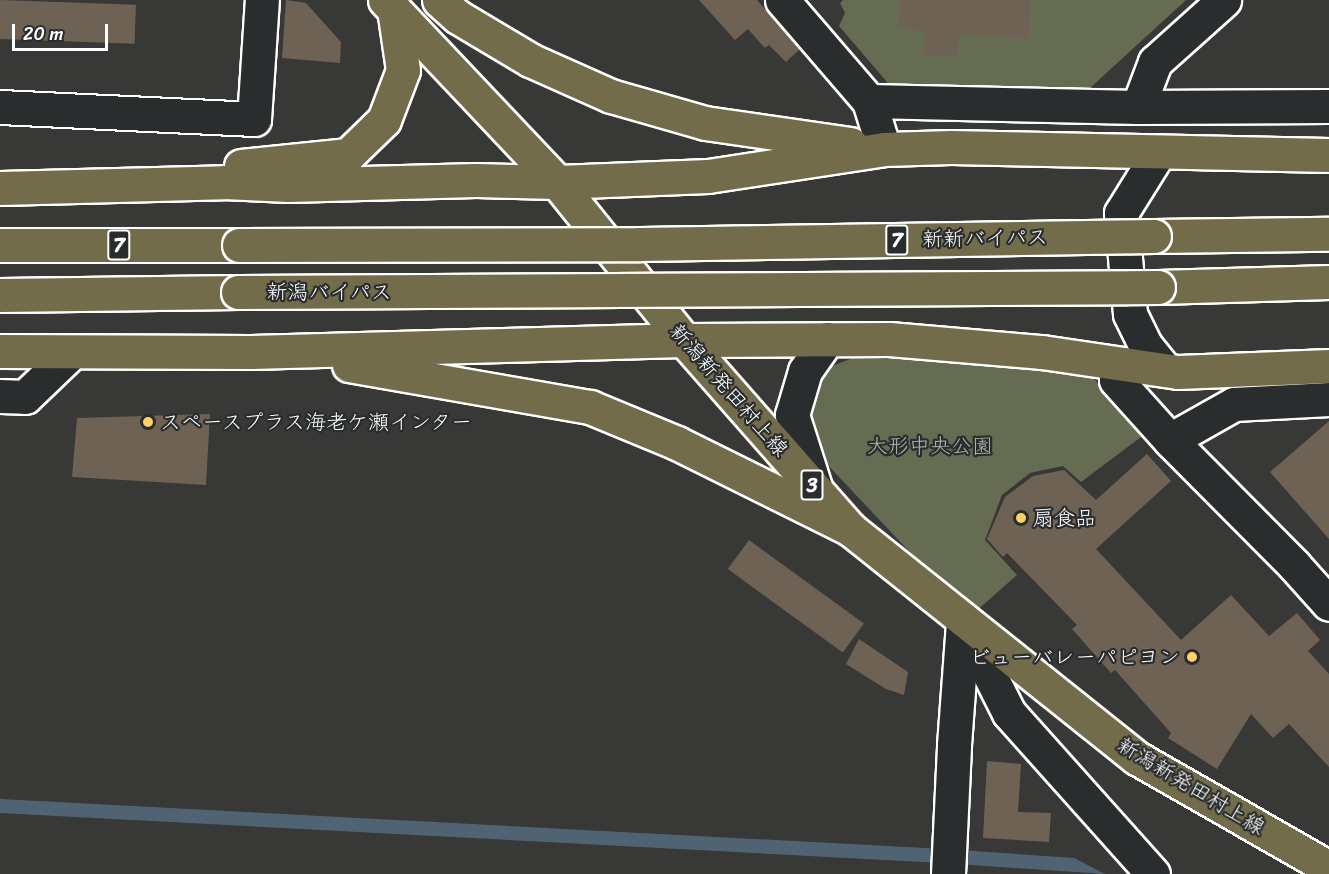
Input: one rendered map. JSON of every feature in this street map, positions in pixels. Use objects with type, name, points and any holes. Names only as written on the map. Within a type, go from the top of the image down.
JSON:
[{"type":"main road","points":[[439,0],[458,17],[530,60],[610,96],[705,123],[884,149]]},
{"type":"main road","points":[[0,188],[348,155],[384,120],[403,70],[389,5]]},
{"type":"main road","name":"新潟新発田村上線","points":[[389,5],[557,182],[684,340],[850,529],[963,622],[1137,758],[1329,868]]},
{"type":"main road","points":[[0,188],[224,182],[288,185],[476,180],[557,182],[708,176],[884,149],[951,147],[1329,155]]},
{"type":"main road","name":"新新バイパス","points":[[0,245],[640,244],[1329,234]]},
{"type":"main road","name":"新潟バイパス","points":[[0,295],[238,292],[658,292],[1158,287],[1329,282]]},
{"type":"main road","points":[[0,351],[267,352],[684,340],[827,339],[901,340],[1042,352],[1178,372],[1329,366]]},
{"type":"main road","points":[[267,352],[428,377],[590,407],[677,443],[850,529]]},
{"type":"street","points":[[0,107],[254,119],[262,0]]},
{"type":"street","points":[[782,0],[869,101],[884,149]]},
{"type":"street","points":[[1138,107],[1155,62],[1224,0]]},
{"type":"street","points":[[869,101],[1138,107],[1329,106]]},
{"type":"street","points":[[1159,152],[1121,213],[1130,314],[1145,345],[1165,370]]},
{"type":"street","points":[[816,490],[792,415],[805,371],[827,339]]},
{"type":"street","points":[[0,396],[25,397],[72,352]]},
{"type":"street","points":[[1123,364],[1116,380],[1170,440],[1294,565],[1329,604]]},
{"type":"street","points":[[1170,440],[1234,404],[1329,399]]},
{"type":"street","points":[[949,862],[963,622]]},
{"type":"street","points":[[963,622],[1009,713],[1153,874]]},
{"type":"green space","points":[[843,0],[1186,0],[1089,89],[1080,94],[893,89],[839,26],[845,13],[840,3]]},
{"type":"green space","name":"大形中央公園","points":[[858,356],[973,359],[1090,375],[1107,392],[1141,437],[1081,482],[1063,466],[1030,473],[1002,495],[985,540],[1017,575],[975,612],[922,565],[823,460],[811,431],[808,410],[817,384],[832,366]]},
{"type":"water","points":[[0,799],[944,849],[1074,858],[1105,874],[942,863],[0,813]]},
{"type":"building","points":[[0,0],[136,5],[135,44],[0,39]]},
{"type":"building","points":[[286,0],[306,3],[341,42],[340,63],[282,58]]},
{"type":"building","points":[[699,0],[757,0],[800,49],[786,62],[769,45],[765,48],[748,29],[735,40]]},
{"type":"building","points":[[900,0],[1030,0],[1029,38],[959,34],[957,56],[922,54],[925,31],[898,28]]},
{"type":"building","points":[[210,414],[206,485],[72,477],[77,418]]},
{"type":"building","points":[[1329,421],[1329,539],[1270,472]]},
{"type":"building","points":[[1147,454],[1171,481],[1096,549],[1181,640],[1231,595],[1269,636],[1297,613],[1320,640],[1308,651],[1329,674],[1329,767],[1289,724],[1273,738],[1251,714],[1217,769],[1168,738],[1171,733],[1115,670],[1111,673],[1072,629],[1077,625],[1007,553],[1003,557],[987,539],[1005,497],[1033,476],[1064,470],[1096,500]]},
{"type":"building","points":[[749,540],[864,623],[843,653],[728,569]]},
{"type":"building","points":[[859,639],[908,672],[904,695],[886,689],[846,664]]},
{"type":"building","points":[[987,761],[1021,764],[1018,812],[1051,813],[1049,842],[983,838]]},
{"type":"place","name":"スペースプラス海老ケ瀬インター","points":[[148,422]]},
{"type":"place","name":"扇食品","points":[[1021,518]]},
{"type":"place","name":"ビューバレーパピヨン","points":[[1192,657]]}]
